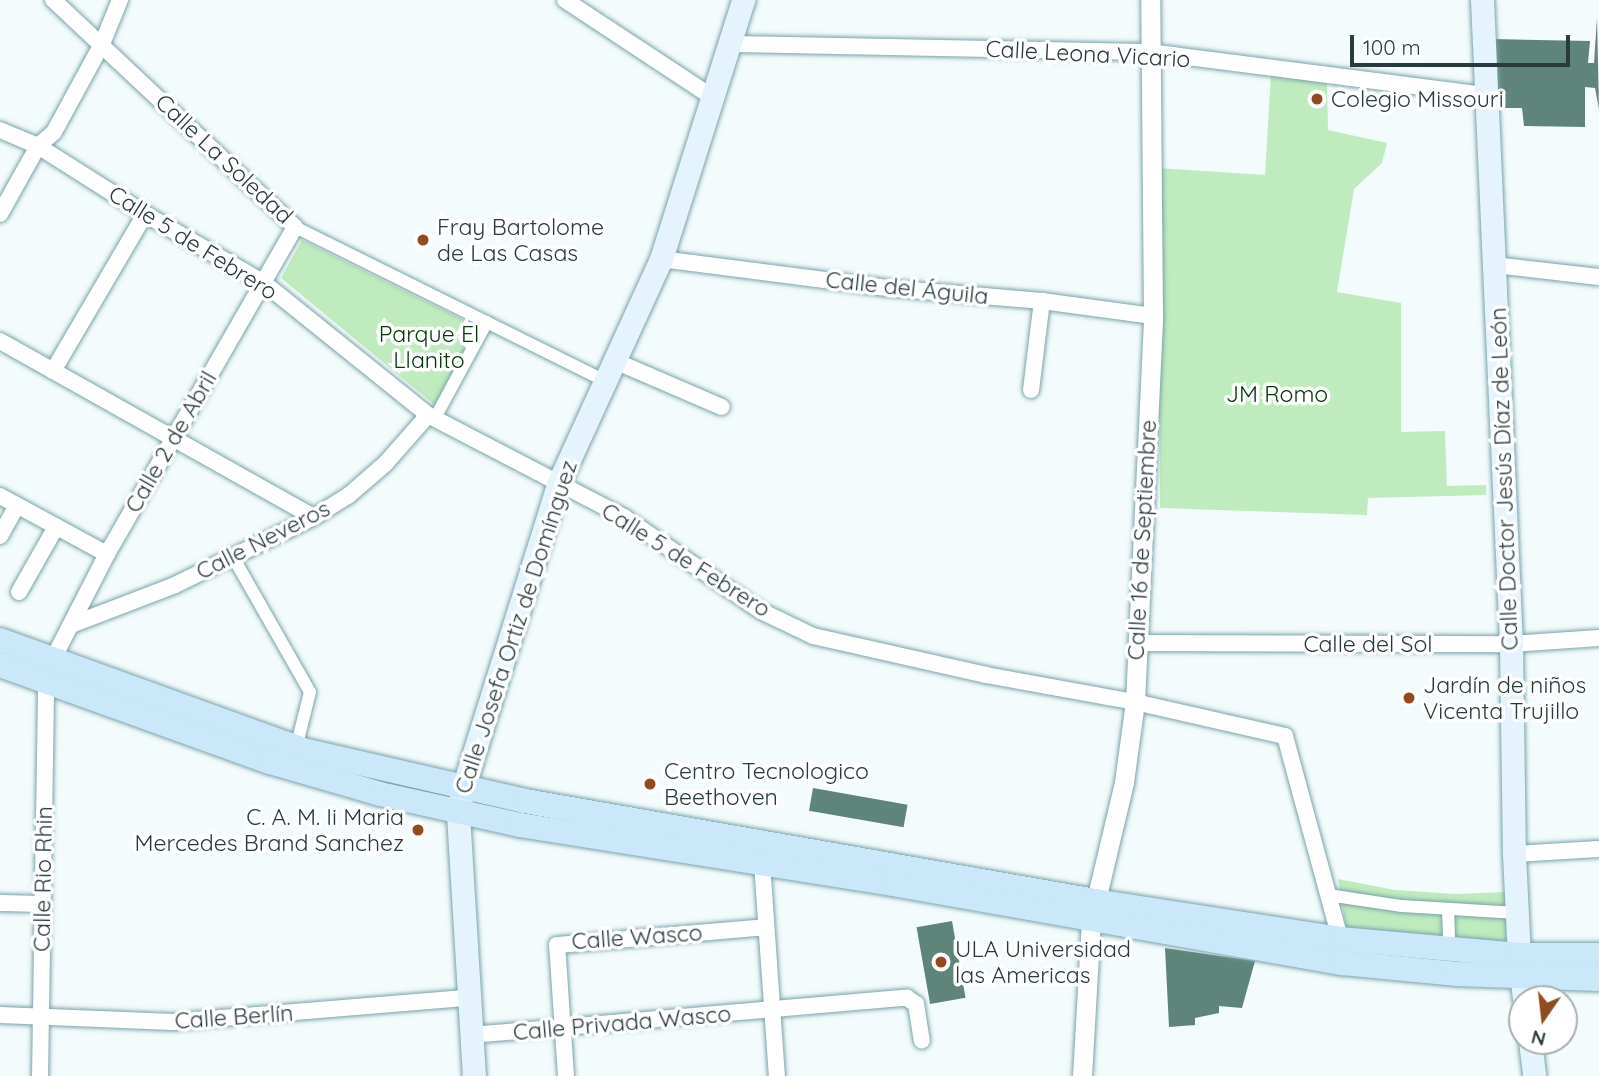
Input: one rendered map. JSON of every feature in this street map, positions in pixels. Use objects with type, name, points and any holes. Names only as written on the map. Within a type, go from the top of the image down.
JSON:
[{"type":"main road","name":"Calle Josefa Ortiz de Domínguez","points":[[474,1076],[467,998],[460,800],[558,484],[662,259],[743,0]]},
{"type":"main road","name":"Calle Doctor Jesús Díaz de León","points":[[1482,0],[1511,644],[1514,854],[1522,978]]},
{"type":"main road","points":[[0,640],[49,671],[270,762],[762,863],[1093,911],[1340,939],[1522,978],[1599,955]]},
{"type":"main road","points":[[0,665],[49,671],[460,800],[1093,911],[1343,963],[1522,978],[1599,979]]},
{"type":"main road","points":[[1532,1055],[1534,1076]]},
{"type":"street","name":"Calle La Soledad","points":[[53,0],[295,227],[487,322],[610,371]]},
{"type":"street","points":[[0,214],[38,146],[54,132],[102,44],[120,0]]},
{"type":"street","points":[[565,0],[712,97]]},
{"type":"street","name":"Calle 16 de Septiembre","points":[[1082,1076],[1093,911],[1124,782],[1135,702],[1153,316],[1150,0]]},
{"type":"street","name":"Calle Leona Vicario","points":[[730,44],[1149,52],[1486,95]]},
{"type":"street","name":"Calle 5 de Febrero","points":[[0,130],[38,146],[145,214],[264,283],[431,416],[624,517],[761,611],[813,636],[986,676],[1135,702],[1285,736],[1328,895]]},
{"type":"street","points":[[53,371],[145,214]]},
{"type":"street","name":"Calle 2 de Abril","points":[[49,671],[107,554],[295,227]]},
{"type":"street","name":"Calle del Águila","points":[[662,259],[887,288],[1042,301],[1153,316]]},
{"type":"street","points":[[1495,265],[1599,277]]},
{"type":"street","points":[[1031,390],[1042,301]]},
{"type":"street","points":[[431,416],[487,322]]},
{"type":"street","points":[[0,341],[314,517]]},
{"type":"street","points":[[610,371],[722,407]]},
{"type":"street","name":"Calle Neveros","points":[[71,625],[175,585],[314,517],[348,496],[385,464],[431,416]]},
{"type":"street","points":[[0,496],[107,554]]},
{"type":"street","points":[[0,536],[17,505]]},
{"type":"street","points":[[19,592],[56,527]]},
{"type":"street","points":[[233,557],[310,692],[296,748]]},
{"type":"street","name":"Calle del Sol","points":[[1137,643],[1511,644],[1599,638]]},
{"type":"street","name":"Calle Rio Rhin","points":[[40,1076],[49,671]]},
{"type":"street","points":[[1514,854],[1599,849]]},
{"type":"street","points":[[762,863],[778,1076]]},
{"type":"street","points":[[1340,939],[1328,895],[1448,909],[1517,913]]},
{"type":"street","points":[[0,903],[43,904]]},
{"type":"street","points":[[1448,909],[1449,942]]},
{"type":"street","name":"Calle Wasco","points":[[566,1076],[556,948],[561,943],[765,927]]},
{"type":"street","name":"Calle Berlín","points":[[0,1016],[173,1022],[467,998]]},
{"type":"street","points":[[773,1010],[913,999],[922,1041]]},
{"type":"street","name":"Calle Privada Wasco","points":[[471,1035],[773,1010]]},
{"type":"green space","name":"JM Romo","points":[[1271,73],[1327,84],[1328,130],[1387,143],[1382,163],[1354,189],[1337,292],[1401,303],[1401,432],[1445,431],[1447,486],[1486,485],[1486,495],[1368,498],[1367,515],[1160,508],[1158,168],[1265,175]]},
{"type":"green space","name":"Parque El Llanito","points":[[302,240],[482,329],[441,410],[281,278]]},
{"type":"green space","points":[[1338,879],[1395,890],[1456,894],[1506,892],[1506,946],[1347,933]]},
{"type":"building","points":[[1597,18],[1599,109],[1595,88],[1585,87],[1585,127],[1524,126],[1522,108],[1497,108],[1494,39],[1590,41],[1588,63],[1594,63]]},
{"type":"building","points":[[813,788],[908,805],[904,827],[809,811]]},
{"type":"building","name":"ULA Universidad las Americas","points":[[952,921],[966,998],[930,1004],[917,927]]},
{"type":"building","points":[[1165,948],[1255,961],[1242,1008],[1219,1006],[1219,1013],[1195,1018],[1195,1025],[1169,1027]]},
{"type":"place","name":"Colegio Missouri","points":[[1317,99]]},
{"type":"place","name":"Fray Bartolome de Las Casas","points":[[423,240]]},
{"type":"place","name":"Jardín de niños Vicenta Trujillo","points":[[1409,698]]},
{"type":"place","name":"Centro Tecnologico Beethoven","points":[[650,784]]},
{"type":"place","name":"C. A. M. Ii Maria Mercedes Brand Sanchez","points":[[418,830]]},
{"type":"place","name":"ULA Universidad las Americas","points":[[941,962]]}]
